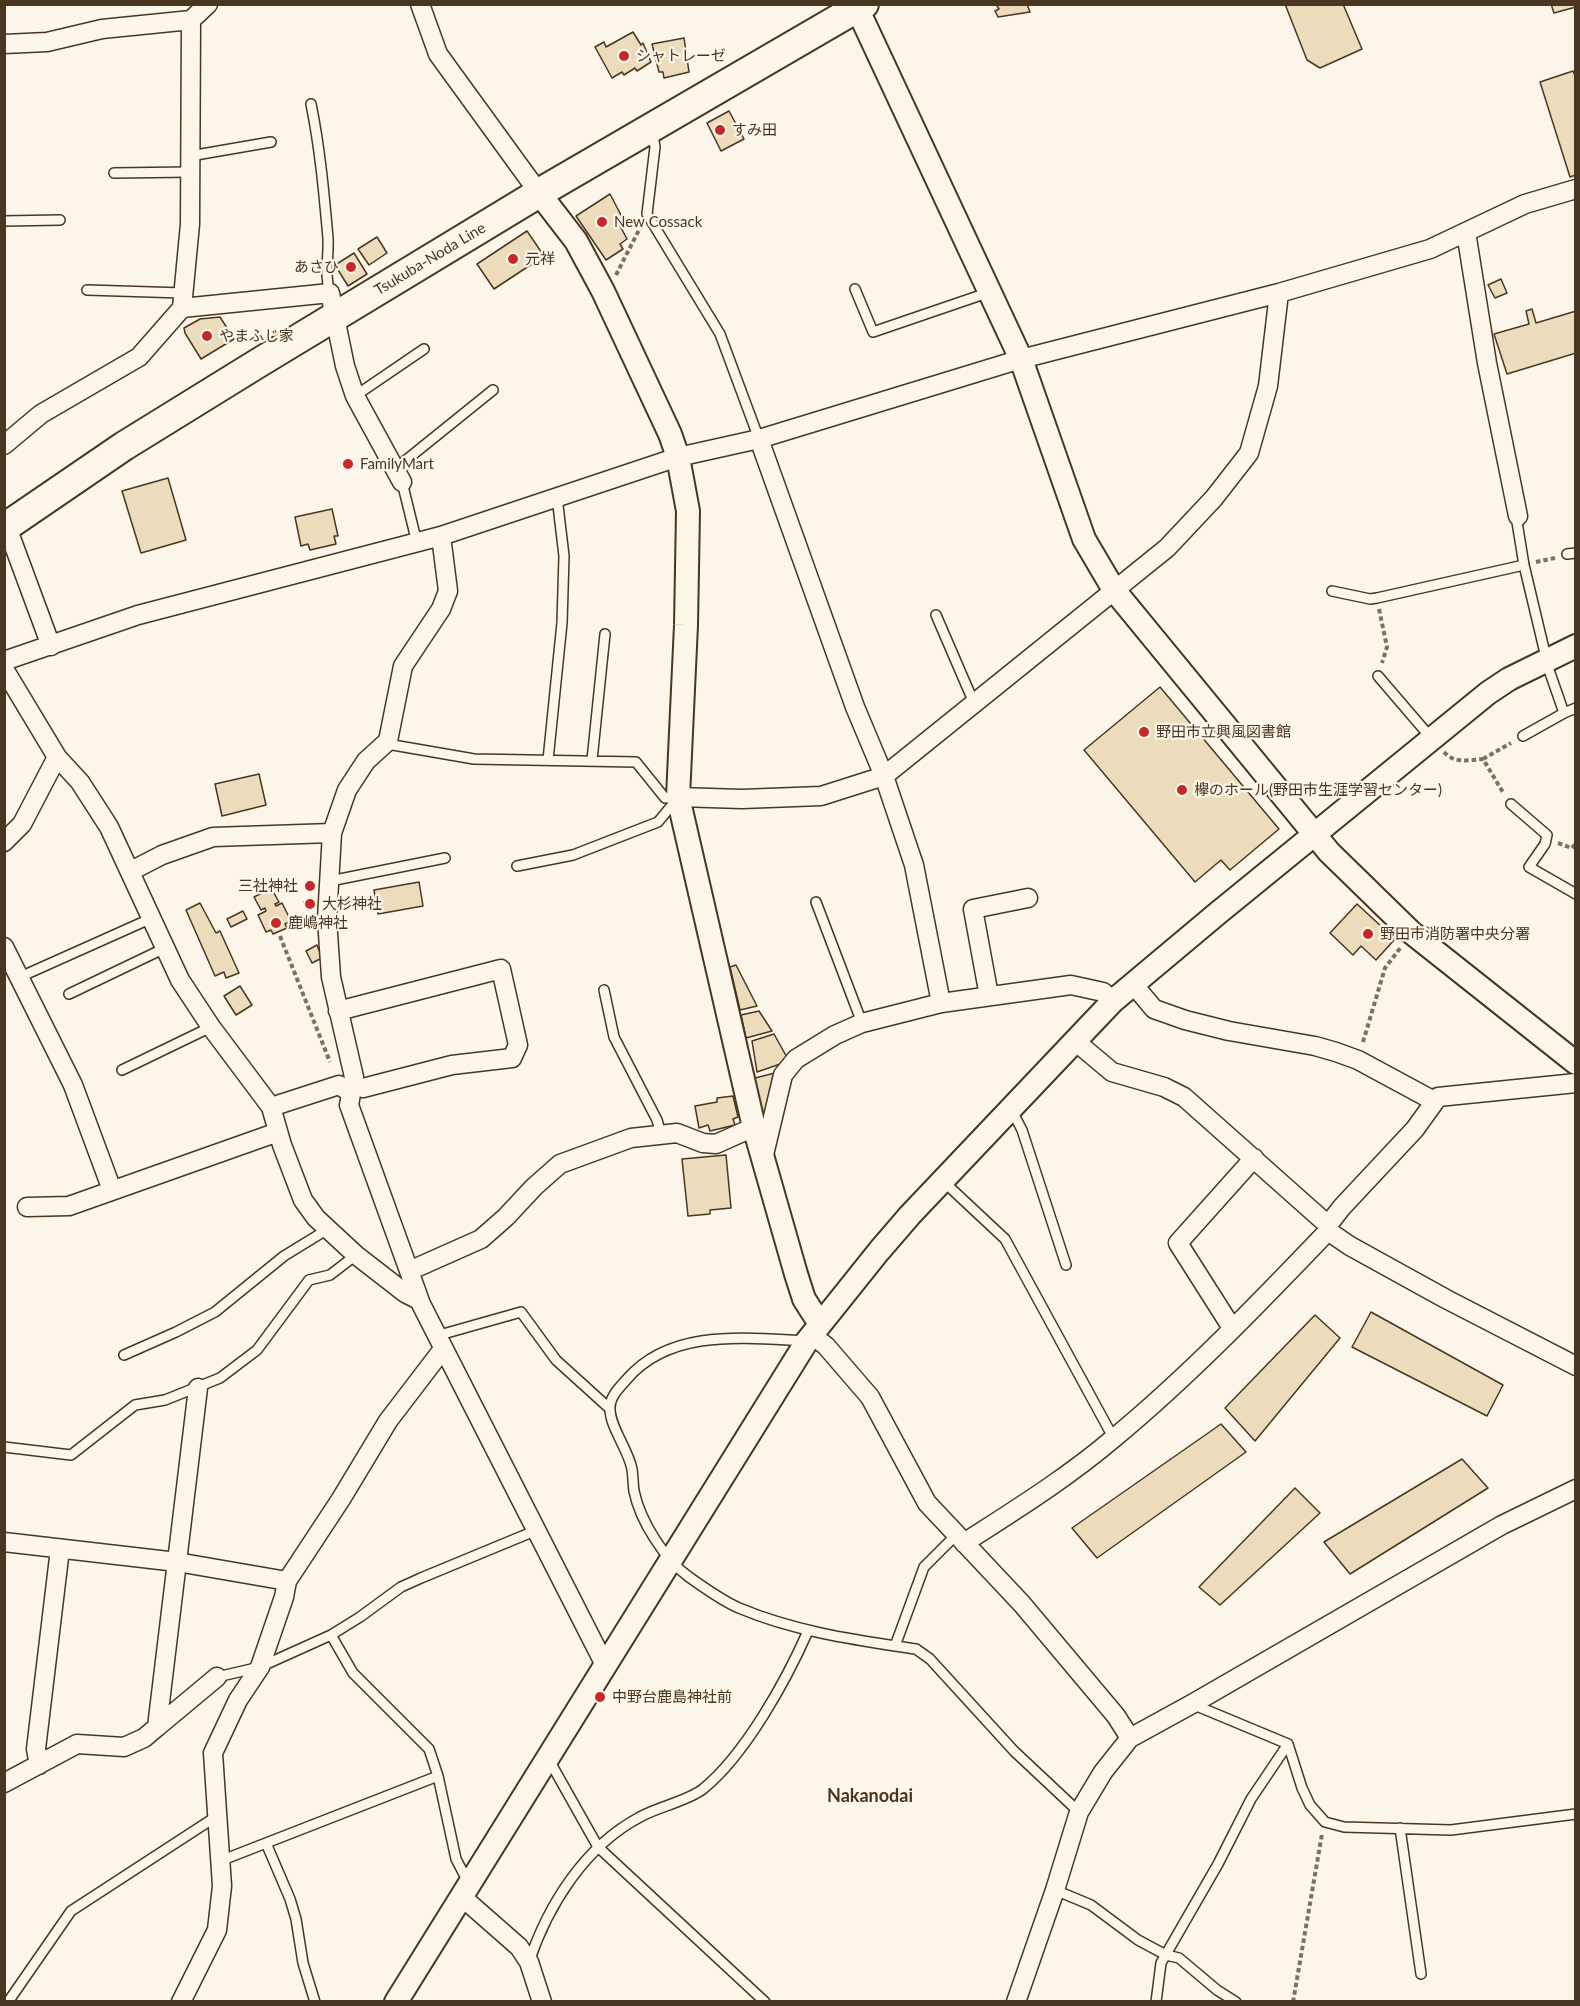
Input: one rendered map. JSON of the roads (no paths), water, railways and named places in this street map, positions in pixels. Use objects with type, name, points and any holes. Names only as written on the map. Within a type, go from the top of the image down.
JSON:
[{"type":"main road","name":"Tsukuba-Noda Line","points":[[5,524],[333,305],[539,193],[861,6]]},
{"type":"street","points":[[4,44],[47,42],[102,29],[190,20],[208,4]]},
{"type":"street","points":[[420,4],[438,54],[576,242],[603,291],[670,434],[678,457],[688,511],[686,625],[678,797],[754,1127],[802,1291],[811,1310],[813,1333],[870,1397],[927,1503],[1022,1604],[1116,1716],[1130,1738]]},
{"type":"street","points":[[861,6],[1021,359],[1084,539],[1114,590],[1314,835],[1413,933],[1575,1063]]},
{"type":"street","points":[[4,445],[41,414],[140,357],[182,300],[190,224],[190,20]]},
{"type":"street","points":[[4,661],[138,615],[441,536],[678,457],[759,439],[1021,359],[1279,293],[1430,249],[1525,204],[1575,189]]},
{"type":"street","points":[[1466,232],[1487,363],[1518,516]]},
{"type":"street","points":[[678,797],[742,799],[822,796],[884,776],[1167,548],[1214,498],[1249,453],[1268,386],[1279,293]]},
{"type":"street","points":[[182,300],[333,305],[345,366],[355,396],[398,475]]},
{"type":"street","points":[[759,439],[855,707],[884,776],[914,865],[941,1003]]},
{"type":"street","points":[[5,524],[51,646]]},
{"type":"street","points":[[441,536],[448,591],[441,609],[403,666],[388,741],[366,761],[347,790],[332,833],[327,919],[330,965],[354,1077],[348,1088],[349,1106],[419,1300],[606,1667]]},
{"type":"street","points":[[396,2001],[813,1333],[879,1251],[1113,1001],[1488,693],[1509,679],[1575,646]]},
{"type":"street","points":[[4,669],[57,756],[80,782],[109,827],[180,980],[211,1027],[271,1107],[282,1145],[303,1200],[316,1218],[356,1255],[405,1293],[419,1300]]},
{"type":"street","points":[[4,842],[22,825],[57,756]]},
{"type":"street","points":[[130,871],[162,855],[213,837],[332,833]]},
{"type":"street","points":[[989,996],[973,909],[1028,898]]},
{"type":"street","points":[[4,946],[73,1085],[112,1190]]},
{"type":"street","points":[[271,1107],[348,1088],[363,1088],[452,1065],[512,1058],[518,1045],[501,969],[339,1011]]},
{"type":"street","points":[[1133,984],[1139,994],[1154,1009],[1229,1032],[1315,1046],[1358,1060],[1434,1101]]},
{"type":"street","points":[[763,1159],[783,1075],[796,1059],[835,1035],[862,1023],[941,1003],[1071,985],[1103,992],[1113,1001]]},
{"type":"street","points":[[1076,1041],[1112,1072],[1164,1087],[1184,1097],[1350,1246],[1575,1366]]},
{"type":"street","points":[[960,1539],[1031,1501],[1114,1439],[1167,1391],[1232,1328],[1328,1228],[1342,1207],[1414,1129],[1438,1097],[1575,1083]]},
{"type":"street","points":[[409,1271],[481,1239],[560,1164],[632,1138],[677,1133],[703,1143],[716,1144],[754,1127]]},
{"type":"street","points":[[27,1207],[69,1206],[278,1132]]},
{"type":"street","points":[[1232,1328],[1178,1243],[1254,1158]]},
{"type":"street","points":[[181,2001],[217,1930],[222,1886],[213,1752],[238,1700],[260,1667],[284,1597],[287,1581],[440,1343]]},
{"type":"street","points":[[157,1727],[198,1388]]},
{"type":"street","points":[[1016,2001],[1055,1890],[1078,1812],[1103,1772],[1130,1738],[1502,1525],[1575,1489]]},
{"type":"street","points":[[4,1542],[177,1562],[287,1581]]},
{"type":"street","points":[[39,1765],[36,1749],[60,1549]]},
{"type":"street","points":[[4,1783],[77,1744],[124,1748],[144,1738],[217,1677]]},
{"type":"street","points":[[465,1891],[519,1947],[529,1962],[542,2001]]},
{"type":"lane","points":[[311,104],[322,173],[328,242],[327,282],[333,305]]},
{"type":"lane","points":[[652,129],[655,147],[647,214],[720,334],[759,439]]},
{"type":"lane","points":[[114,173],[190,164],[272,142]]},
{"type":"lane","points":[[4,221],[60,220]]},
{"type":"lane","points":[[855,289],[873,332],[990,292]]},
{"type":"lane","points":[[87,290],[182,300]]},
{"type":"lane","points":[[355,396],[424,349]]},
{"type":"lane","points":[[417,543],[398,475],[492,390]]},
{"type":"lane","points":[[548,760],[563,612],[564,556],[557,497]]},
{"type":"lane","points":[[1518,516],[1514,516],[1524,565],[1549,670],[1564,713]]},
{"type":"lane","points":[[1332,591],[1370,599],[1524,565]]},
{"type":"lane","points":[[936,615],[974,703]]},
{"type":"lane","points":[[592,760],[605,634]]},
{"type":"lane","points":[[1378,676],[1432,739]]},
{"type":"lane","points":[[1523,736],[1575,708]]},
{"type":"lane","points":[[388,741],[393,745],[474,759],[636,762],[665,798],[678,797]]},
{"type":"lane","points":[[517,866],[573,855],[658,822],[678,797]]},
{"type":"lane","points":[[1511,804],[1546,835],[1545,844],[1529,867],[1575,894]]},
{"type":"lane","points":[[330,882],[445,858]]},
{"type":"lane","points":[[816,902],[862,1023]]},
{"type":"lane","points":[[20,977],[152,918]]},
{"type":"lane","points":[[69,994],[165,948]]},
{"type":"lane","points":[[604,990],[614,1037],[657,1120],[661,1134]]},
{"type":"lane","points":[[122,1070],[211,1027]]},
{"type":"lane","points":[[1011,1109],[1022,1130],[1066,1265]]},
{"type":"lane","points":[[943,1180],[1005,1239],[1114,1439]]},
{"type":"lane","points":[[124,1355],[215,1312],[284,1256],[328,1229]]},
{"type":"lane","points":[[4,1447],[71,1455],[135,1405],[165,1400],[219,1378],[257,1350],[309,1280],[330,1275],[356,1255]]},
{"type":"lane","points":[[440,1343],[521,1312],[556,1360],[609,1408],[631,1467],[634,1492],[640,1509],[654,1538],[670,1560],[690,1577],[739,1608],[808,1631],[916,1649],[930,1659],[1014,1751],[1078,1812]]},
{"type":"lane","points":[[609,1408],[614,1394],[632,1374],[653,1356],[681,1344],[722,1338],[813,1333]]},
{"type":"lane","points":[[217,1677],[260,1667],[331,1635],[401,1587],[537,1530]]},
{"type":"lane","points":[[895,1646],[924,1567],[960,1539]]},
{"type":"lane","points":[[529,1962],[544,1924],[565,1887],[598,1847],[639,1817],[701,1791],[744,1745],[797,1657],[808,1631]]},
{"type":"lane","points":[[331,1635],[353,1672],[429,1749],[438,1776],[465,1891]]},
{"type":"lane","points":[[1192,1704],[1288,1744],[1302,1788],[1310,1805],[1324,1822],[1344,1827],[1451,1830],[1575,1814]]},
{"type":"lane","points":[[1156,2001],[1161,1963],[1218,1864],[1251,1799],[1288,1744]]},
{"type":"lane","points":[[548,1758],[598,1847],[765,2001]]},
{"type":"lane","points":[[220,1862],[438,1776]]},
{"type":"lane","points":[[8,2001],[70,1911],[217,1816]]},
{"type":"lane","points":[[1400,1828],[1421,1974]]},
{"type":"lane","points":[[266,1843],[290,1899],[296,1919],[303,1963],[315,2001]]},
{"type":"lane","points":[[1055,1890],[1091,1905],[1138,1940],[1166,1955],[1179,1958],[1217,1990],[1236,2001]]},
{"type":"place","name":"シャトレーゼ","points":[[624,56]]},
{"type":"place","name":"すみ田","points":[[720,130]]},
{"type":"place","name":"New Cossack","points":[[602,222]]},
{"type":"place","name":"元祥","points":[[513,259]]},
{"type":"place","name":"あさひ","points":[[351,267]]},
{"type":"place","name":"やまふじ家","points":[[207,336]]},
{"type":"place","name":"FamilyMart","points":[[348,464]]},
{"type":"place","name":"野田市立興風図書館","points":[[1144,732]]},
{"type":"place","name":"欅のホール(野田市生涯学習センター)","points":[[1182,790]]},
{"type":"place","name":"三社神社","points":[[310,886]]},
{"type":"place","name":"大杉神社","points":[[310,904]]},
{"type":"place","name":"鹿嶋神社","points":[[276,923]]},
{"type":"place","name":"野田市消防署中央分署","points":[[1368,934]]},
{"type":"place","name":"中野台鹿島神社前","points":[[600,1697]]},
{"type":"district","name":"Nakanodai","points":[[870,1796]]}]
